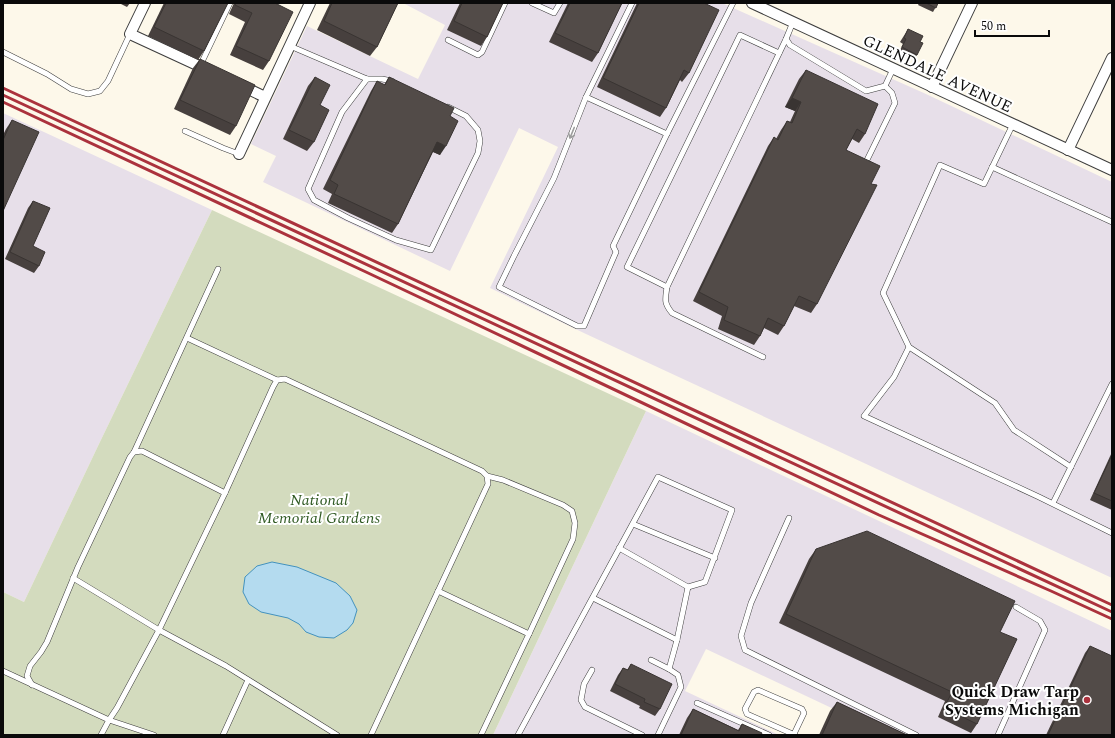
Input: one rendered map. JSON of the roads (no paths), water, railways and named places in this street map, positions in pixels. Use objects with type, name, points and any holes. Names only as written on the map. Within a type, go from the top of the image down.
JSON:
[{"type":"street","points":[[145,3],[130,34],[220,75]]},
{"type":"street","points":[[239,154],[310,3]]},
{"type":"street","name":"GLENDALE AVENUE","points":[[752,3],[772,7],[793,22],[1112,170]]},
{"type":"street","points":[[932,87],[972,3]]},
{"type":"street","points":[[1068,150],[1112,58]]},
{"type":"street","points":[[233,82],[266,97]]},
{"type":"lane","points":[[200,66],[230,3]]},
{"type":"lane","points":[[448,40],[478,55],[482,52],[505,3]]},
{"type":"lane","points":[[532,3],[554,13],[560,3]]},
{"type":"lane","points":[[632,3],[586,97],[554,178],[499,287],[577,326],[584,326],[616,252],[613,246],[733,3]]},
{"type":"lane","points":[[763,357],[672,313],[665,300],[667,287],[793,22]]},
{"type":"lane","points":[[3,52],[47,74],[71,89],[88,94],[100,91],[108,81],[130,34]]},
{"type":"lane","points":[[667,287],[627,267],[740,35],[779,53]]},
{"type":"lane","points":[[786,39],[790,45],[866,91],[885,86],[894,69]]},
{"type":"lane","points":[[290,46],[367,79],[382,79],[397,82]]},
{"type":"lane","points":[[367,79],[342,112],[308,189],[314,200],[348,218],[396,240],[431,250],[478,153],[480,141],[478,130],[466,116],[445,106]]},
{"type":"lane","points":[[865,164],[895,103],[892,93],[885,86]]},
{"type":"lane","points":[[586,97],[667,134]]},
{"type":"lane","points":[[1013,124],[984,184],[940,165],[883,293],[909,347],[995,403],[1014,430],[1071,467]]},
{"type":"lane","points":[[185,131],[239,154]]},
{"type":"lane","points":[[992,167],[1112,222]]},
{"type":"lane","points":[[32,685],[27,676],[30,666],[47,642],[73,578],[130,457],[134,452],[218,270]]},
{"type":"lane","points":[[187,338],[277,380],[285,379],[482,471],[487,476],[503,480],[572,511],[575,523],[572,538],[529,634],[481,735]]},
{"type":"lane","points":[[909,347],[894,378],[864,416],[1053,503],[1112,533]]},
{"type":"lane","points":[[101,735],[159,630],[225,493],[277,380]]},
{"type":"lane","points":[[1053,503],[1112,384]]},
{"type":"lane","points":[[134,452],[142,452],[225,493]]},
{"type":"lane","points":[[371,735],[488,484],[487,476]]},
{"type":"lane","points":[[518,735],[619,548],[633,524],[658,476],[732,510],[705,582],[688,586],[619,548]]},
{"type":"lane","points":[[789,518],[751,603],[741,636],[745,650],[916,735]]},
{"type":"lane","points":[[633,524],[715,558]]},
{"type":"lane","points":[[73,578],[159,630],[248,680],[337,735]]},
{"type":"lane","points":[[669,669],[677,640],[688,586]]},
{"type":"lane","points":[[438,591],[529,634]]},
{"type":"lane","points":[[593,598],[677,640]]},
{"type":"lane","points":[[998,735],[1045,630],[1040,620],[1016,607]]},
{"type":"lane","points":[[651,660],[669,669],[678,676],[681,686],[658,735]]},
{"type":"lane","points":[[592,670],[584,684],[581,700],[586,707],[642,735]]},
{"type":"lane","points":[[3,671],[109,720],[154,735]]},
{"type":"lane","points":[[223,735],[248,680]]},
{"type":"lane","points":[[758,690],[802,709],[804,713],[795,735],[747,714],[745,709],[754,692],[758,690]]},
{"type":"lane","points":[[698,703],[769,735]]},
{"type":"water","points":[[272,562],[297,567],[336,583],[350,596],[357,610],[353,623],[347,630],[334,638],[319,637],[306,632],[299,624],[288,618],[261,612],[249,604],[243,592],[245,577],[257,566]]},
{"type":"railway","points":[[3,88],[1112,605]]},
{"type":"railway","points":[[3,95],[1112,612]]},
{"type":"railway","points":[[3,102],[879,515],[1112,619]]},
{"type":"place","name":"Quick Draw Tarp Systems Michigan","points":[[1087,700]]},
{"type":"park label","name":"National Memorial Gardens","points":[[319,508]]}]
